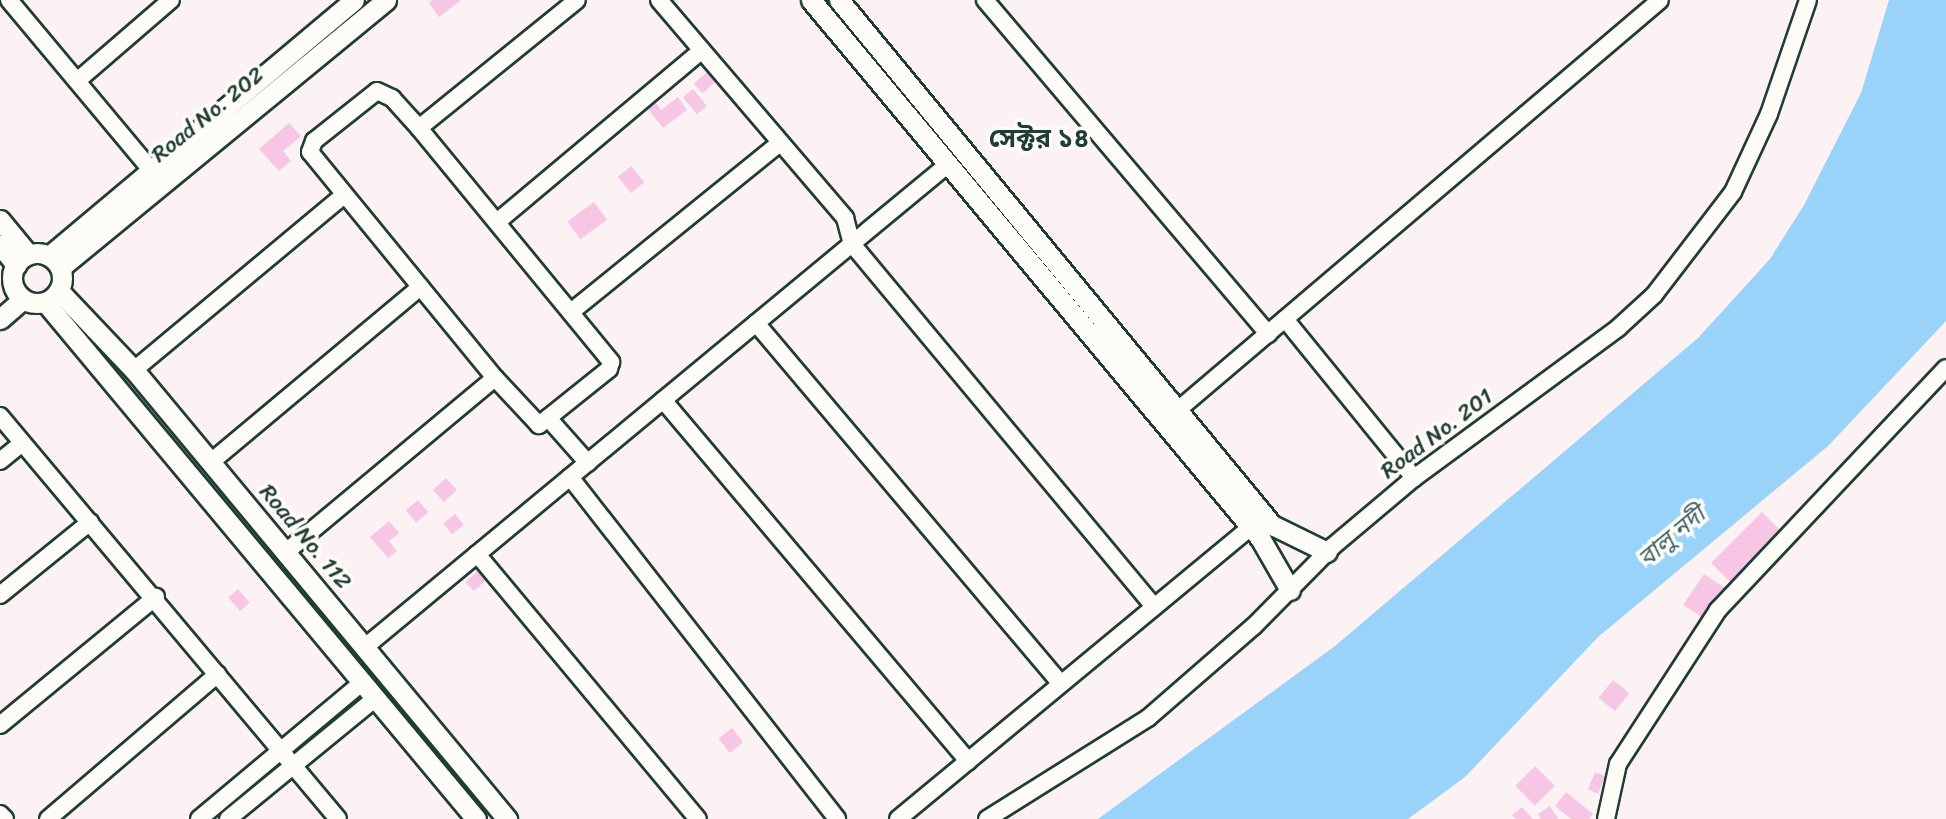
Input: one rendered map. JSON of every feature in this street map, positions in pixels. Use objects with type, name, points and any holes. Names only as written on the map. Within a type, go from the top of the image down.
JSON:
[{"type":"street","points":[[9,0],[151,170]]},
{"type":"street","points":[[76,81],[172,0]]},
{"type":"street","name":"Road No. 202","points":[[55,262],[151,170],[354,0]]},
{"type":"street","name":"Road No. 202","points":[[55,262],[386,0]]},
{"type":"street","points":[[419,128],[577,0]]},
{"type":"street","points":[[659,0],[845,218],[852,244],[1154,607]]},
{"type":"street","points":[[811,0],[1250,528],[1290,590]]},
{"type":"street","points":[[839,0],[1272,525],[1327,552]]},
{"type":"street","points":[[985,0],[1268,334]]},
{"type":"street","points":[[1179,409],[1660,0]]},
{"type":"street","name":"Road No. 201","points":[[987,819],[1148,719],[1290,590],[1327,552],[1415,478],[1618,328],[1693,250],[1733,192],[1769,114],[1808,0]]},
{"type":"street","points":[[497,222],[701,51]]},
{"type":"street","points":[[377,91],[392,98],[419,128],[571,312],[611,366],[537,425],[343,196],[310,152],[314,141],[377,91]]},
{"type":"street","points":[[571,312],[780,143]]},
{"type":"street","points":[[347,662],[947,164]]},
{"type":"street","points":[[134,370],[343,196]]},
{"type":"street","points":[[0,220],[22,260],[12,294],[0,319]]},
{"type":"street","points":[[0,245],[22,260],[55,262],[52,296],[476,819]]},
{"type":"street","points":[[211,462],[420,287]]},
{"type":"street","points":[[12,294],[52,296]]},
{"type":"street","name":"Road No. 112","points":[[52,296],[134,370],[507,819]]},
{"type":"street","points":[[1284,319],[1415,478]]},
{"type":"street","points":[[756,323],[1060,683]]},
{"type":"street","points":[[1606,819],[1618,764],[1718,610],[1946,368]]},
{"type":"street","points":[[286,552],[495,378]]},
{"type":"street","points":[[663,400],[968,761]]},
{"type":"street","points":[[0,416],[156,597],[338,819]]},
{"type":"street","points":[[548,418],[588,463]]},
{"type":"street","points":[[0,461],[22,443]]},
{"type":"street","points":[[570,477],[837,819]]},
{"type":"street","points":[[0,595],[90,522]]},
{"type":"street","points":[[898,819],[1250,528]]},
{"type":"street","points":[[477,554],[698,819]]},
{"type":"street","points":[[0,725],[156,597]]},
{"type":"street","points":[[48,819],[218,674]]},
{"type":"street","points":[[199,819],[363,682]]},
{"type":"street","points":[[229,819],[376,698]]},
{"type":"street","points":[[0,814],[5,819]]},
{"type":"water","name":"বালু নদী","points":[[1889,0],[1946,0],[1946,321],[1828,446],[1598,637],[1465,777],[1408,819],[1098,819],[1335,646],[1698,338],[1770,259],[1804,205],[1861,93]]},
{"type":"building","points":[[433,0],[461,0],[439,17],[429,3]]},
{"type":"building","points":[[708,71],[717,81],[703,93],[694,84]]},
{"type":"building","points":[[693,89],[707,106],[697,114],[683,97]]},
{"type":"building","points":[[678,97],[687,110],[663,128],[647,108],[655,102],[661,110]]},
{"type":"building","points":[[289,123],[301,136],[283,151],[291,161],[279,171],[259,149]]},
{"type":"building","points":[[631,166],[644,182],[631,193],[618,177]]},
{"type":"building","points":[[594,202],[607,220],[580,239],[567,221]]},
{"type":"building","points":[[446,478],[457,490],[444,502],[433,490]]},
{"type":"building","points":[[418,500],[428,512],[416,523],[406,510]]},
{"type":"building","points":[[1762,512],[1781,531],[1730,582],[1711,563]]},
{"type":"building","points":[[455,514],[464,525],[452,534],[443,523]]},
{"type":"building","points":[[389,521],[399,533],[389,541],[397,551],[388,558],[370,537]]},
{"type":"building","points":[[479,570],[487,579],[474,591],[466,582]]},
{"type":"building","points":[[1704,574],[1725,588],[1704,619],[1683,605]]},
{"type":"building","points":[[238,589],[250,603],[240,611],[228,598]]},
{"type":"building","points":[[1613,680],[1629,693],[1615,711],[1599,698]]},
{"type":"building","points":[[732,728],[743,742],[730,753],[719,738]]},
{"type":"building","points":[[1535,766],[1555,786],[1535,806],[1515,786]]},
{"type":"building","points":[[1595,772],[1605,776],[1598,794],[1588,790]]},
{"type":"building","points":[[1566,792],[1593,814],[1589,819],[1571,819],[1555,806]]},
{"type":"building","points":[[1550,806],[1558,819],[1541,819],[1538,814]]},
{"type":"building","points":[[1522,807],[1533,819],[1516,819],[1512,815]]},
{"type":"district","name":"সেক্টর ১৪","points":[[1039,139]]}]
